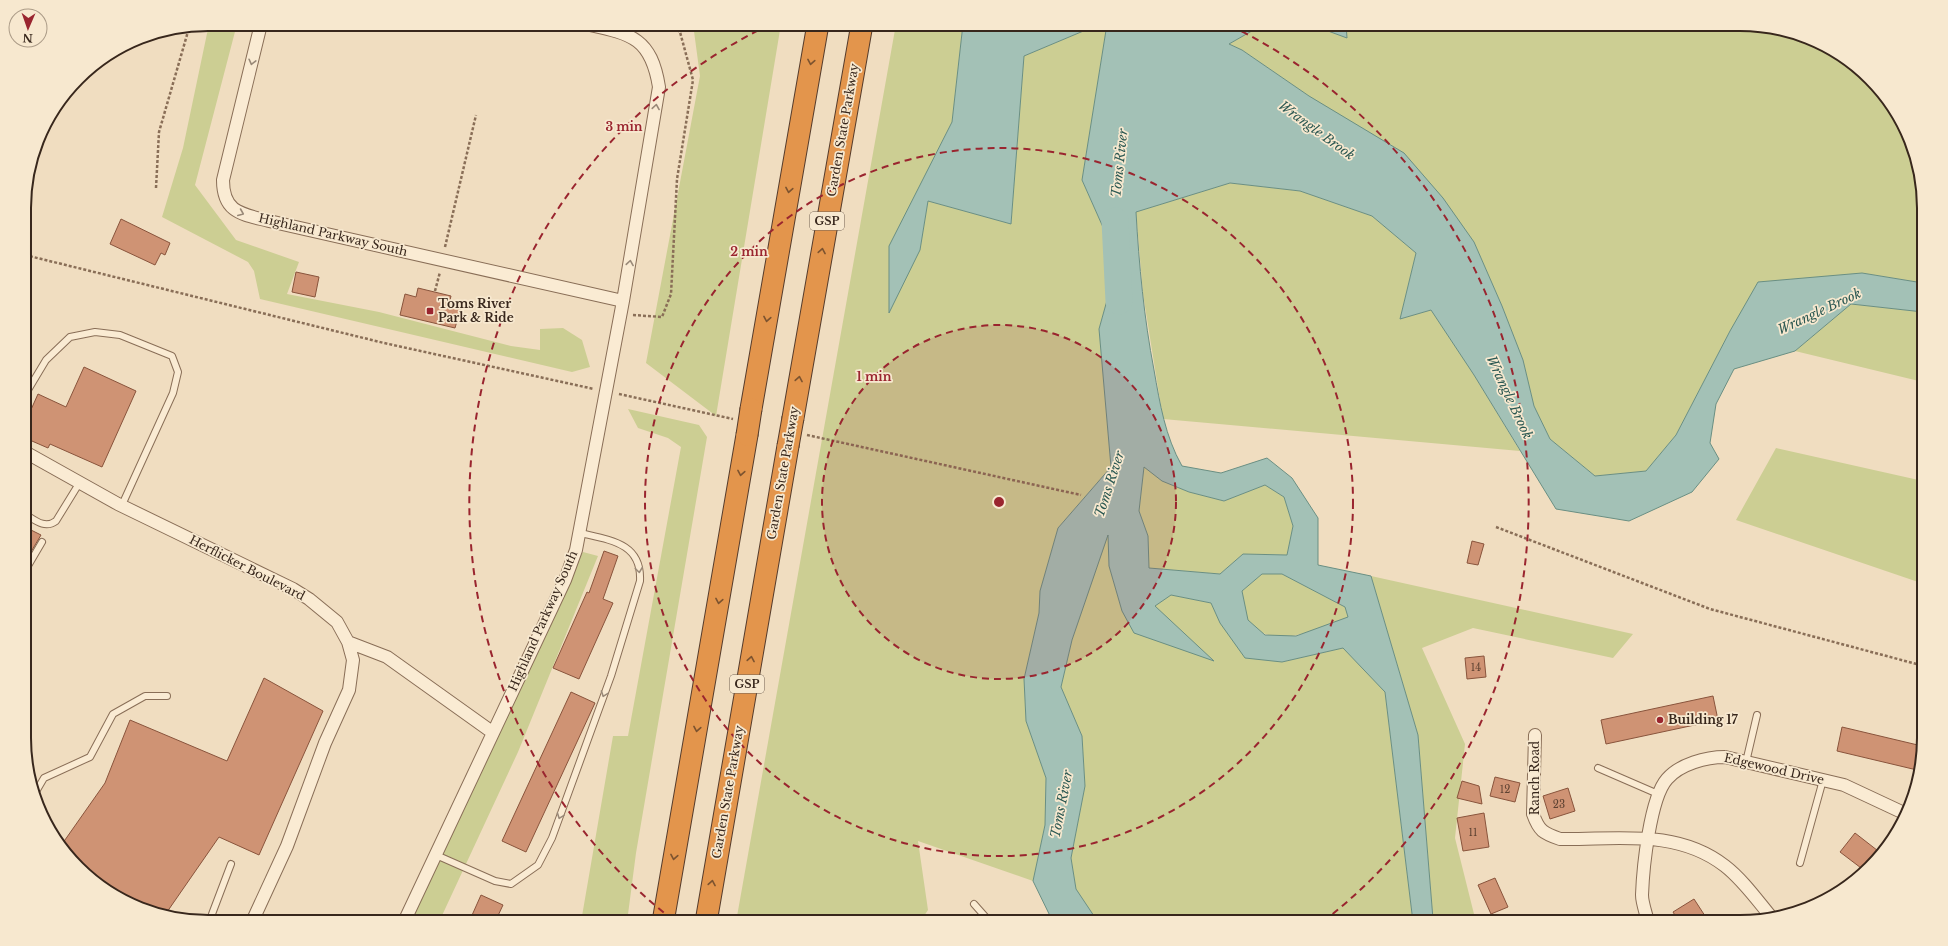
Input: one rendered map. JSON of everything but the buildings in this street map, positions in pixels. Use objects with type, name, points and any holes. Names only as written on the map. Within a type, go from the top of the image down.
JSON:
[{"type":"highway","points":[[664,915],[746,421],[817,31]]},
{"type":"highway","name":"Garden State Parkway","points":[[707,915],[794,432],[861,31]]},
{"type":"highway","points":[[658,915],[667,897]]},
{"type":"street","name":"Highland Parkway South","points":[[259,31],[223,180],[223,191],[228,204],[232,209],[240,214],[269,221],[623,301]]},
{"type":"street","name":"Highland Parkway South","points":[[407,915],[492,732],[565,580],[576,550],[623,301],[659,87],[653,60],[644,46],[623,32],[618,31]]},
{"type":"street","name":"Herflicker Boulevard","points":[[31,455],[122,505],[309,599],[337,622],[348,642],[353,660],[349,690],[325,743],[287,846],[255,915]]},
{"type":"street","points":[[348,642],[387,657],[492,732]]},
{"type":"street","name":"Ranch Road","points":[[1535,734],[1533,814],[1537,827],[1546,834],[1560,838],[1649,838],[1694,847],[1725,866],[1739,879],[1767,913]]},
{"type":"street","name":"Edgewood Drive","points":[[1646,915],[1642,896],[1649,838],[1658,794],[1668,778],[1689,764],[1708,757],[1725,757],[1844,785],[1901,812]]},
{"type":"lane","points":[[31,385],[46,360],[70,337],[95,332],[120,335],[172,356],[178,372],[173,393],[122,505]]},
{"type":"lane","points":[[31,518],[43,525],[50,525],[56,521],[80,482]]},
{"type":"lane","points":[[436,855],[496,881],[511,884],[524,873],[538,865],[552,838],[611,676],[640,581],[641,572],[638,559],[632,551],[616,544],[580,533]]},
{"type":"lane","points":[[31,561],[42,542]]},
{"type":"lane","points":[[38,788],[44,778],[90,757],[113,714],[145,696],[167,696]]},
{"type":"lane","points":[[1746,762],[1757,715]]},
{"type":"lane","points":[[1598,768],[1658,794]]},
{"type":"lane","points":[[1800,863],[1823,780]]},
{"type":"lane","points":[[212,915],[231,864]]},
{"type":"lane","points":[[974,904],[984,915]]},
{"type":"path","points":[[620,314],[662,317],[671,294],[677,179],[694,80],[679,31]]},
{"type":"path","points":[[156,188],[159,132],[188,33]]},
{"type":"path","points":[[446,246],[476,115]]},
{"type":"path","points":[[31,257],[384,343],[746,421]]},
{"type":"path","points":[[794,432],[1081,495]]},
{"type":"path","points":[[1496,527],[1710,609],[1917,664]]},
{"type":"green space","points":[[208,31],[235,31],[195,185],[236,240],[299,262],[287,294],[379,312],[511,346],[540,350],[540,329],[563,328],[582,340],[590,367],[572,372],[260,299],[254,271],[248,262],[162,217],[183,148]]},
{"type":"green space","points":[[694,31],[780,31],[716,416],[646,363],[700,76]]},
{"type":"green space","points":[[895,31],[962,31],[952,122],[890,246],[920,250],[928,201],[1011,224],[1024,56],[1083,31],[1106,31],[1082,180],[1118,261],[1099,329],[1111,467],[1058,528],[1040,591],[1039,613],[1024,679],[1026,721],[1046,778],[1045,825],[1033,881],[918,841],[928,910],[925,915],[737,915]]},
{"type":"green space","points":[[1252,31],[1328,31],[1347,38],[1346,31],[1752,31],[1775,34],[1797,40],[1829,55],[1857,75],[1880,100],[1893,119],[1904,140],[1914,173],[1917,196],[1917,282],[1862,273],[1730,331],[1676,435],[1646,471],[1595,476],[1550,439],[1534,406],[1523,360],[1502,306],[1474,242],[1309,96],[1242,50],[1229,44]]},
{"type":"green space","points":[[1230,183],[1300,191],[1372,216],[1416,253],[1400,319],[1431,310],[1474,375],[1520,451],[1163,419],[1143,294],[1136,212]]},
{"type":"green space","points":[[1851,304],[1917,311],[1917,381],[1795,351]]},
{"type":"green space","points":[[628,409],[699,425],[707,437],[636,853],[628,915],[582,915],[613,736],[628,736],[681,447],[668,438],[638,428]]},
{"type":"green space","points":[[1776,448],[1917,480],[1917,582],[1736,520]]},
{"type":"green space","points":[[1144,466],[1162,481],[1189,492],[1224,501],[1265,485],[1284,497],[1293,526],[1287,555],[1243,554],[1220,574],[1149,568],[1148,536],[1139,511]]},
{"type":"green space","points":[[1108,533],[1109,566],[1122,611],[1213,661],[1154,606],[1171,595],[1211,603],[1220,623],[1282,662],[1343,648],[1385,691],[1412,915],[1093,915],[1076,889],[1071,858],[1085,786],[1082,736],[1061,687],[1072,640]]},
{"type":"green space","points":[[583,552],[598,556],[518,752],[442,915],[410,915],[471,794],[557,598]]},
{"type":"green space","points":[[1262,574],[1282,574],[1345,607],[1348,617],[1310,632],[1283,637],[1270,635],[1258,630],[1248,621],[1242,591]]},
{"type":"green space","points":[[1371,576],[1633,634],[1613,658],[1473,628],[1422,648],[1465,744],[1455,838],[1474,915],[1433,915],[1418,735]]},
{"type":"water","points":[[962,31],[1083,31],[1024,56],[1011,224],[928,201],[920,250],[889,313],[889,246],[952,122]]},
{"type":"water","name":"Wrangle Brook","points":[[1106,31],[1252,31],[1229,44],[1242,50],[1309,96],[1404,153],[1443,198],[1474,242],[1502,306],[1523,360],[1534,406],[1550,439],[1595,476],[1646,471],[1676,435],[1730,331],[1758,282],[1862,273],[1917,282],[1917,311],[1851,304],[1795,351],[1734,369],[1716,404],[1710,443],[1719,459],[1692,492],[1629,521],[1556,509],[1474,375],[1431,310],[1400,319],[1416,253],[1372,216],[1300,191],[1230,183],[1136,212],[1140,272],[1150,350],[1167,431],[1182,466],[1221,473],[1267,458],[1292,478],[1318,518],[1318,565],[1371,576],[1418,735],[1433,915],[1412,915],[1385,692],[1343,648],[1282,662],[1245,658],[1220,623],[1211,603],[1171,595],[1155,606],[1214,661],[1134,633],[1122,611],[1109,566],[1108,535],[1072,640],[1061,687],[1082,736],[1085,786],[1071,858],[1076,889],[1093,915],[1050,915],[1033,881],[1045,825],[1046,778],[1026,721],[1024,679],[1039,613],[1040,591],[1058,528],[1111,467],[1099,329],[1118,261],[1082,180]],"holes":[[[1144,467],[1162,481],[1189,492],[1224,501],[1265,485],[1284,497],[1293,526],[1287,555],[1243,554],[1220,574],[1149,568],[1148,536],[1139,511]],[[1262,574],[1282,574],[1345,607],[1348,617],[1296,636],[1265,635],[1248,620],[1242,591]]]},
{"type":"water","points":[[1328,31],[1346,31],[1347,38]]},
{"type":"waterway","name":"Toms River","points":[[1115,221],[1119,301]]},
{"type":"place","name":"Toms River Park & Ride","points":[[430,311]]},
{"type":"place","name":"Building 17","points":[[1660,720]]}]
